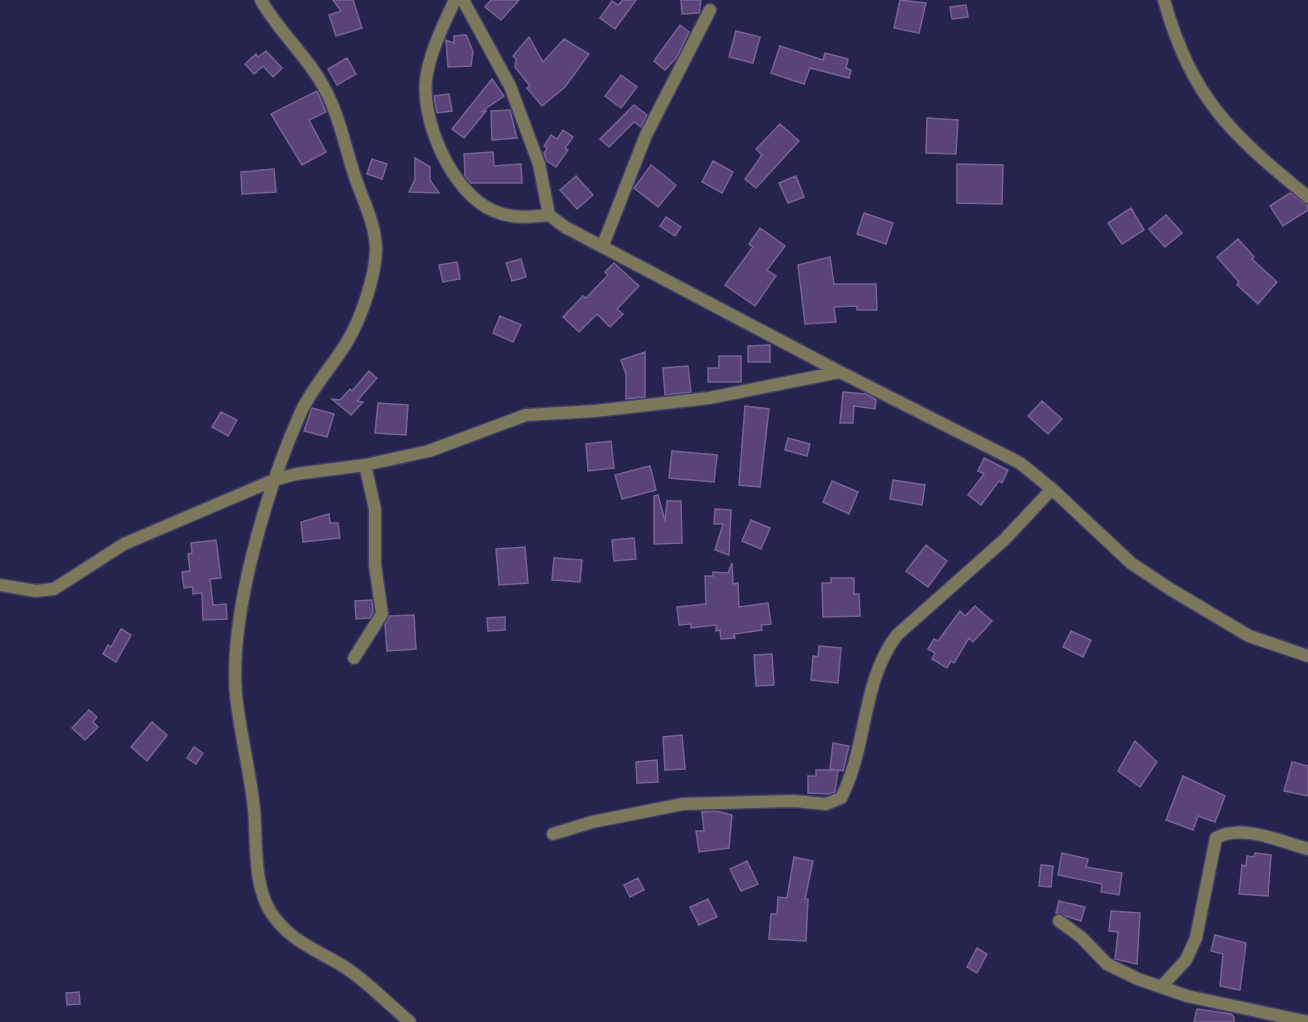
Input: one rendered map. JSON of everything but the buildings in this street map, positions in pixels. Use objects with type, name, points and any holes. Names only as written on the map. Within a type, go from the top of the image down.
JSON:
[{"type":"street","points":[[261,0],[320,80],[333,108],[356,180],[368,209],[376,244],[373,277],[347,341],[305,402],[274,480],[252,560],[240,621],[236,658],[236,695],[247,759],[262,891],[269,910],[287,933],[305,947],[344,967],[410,1022]]},
{"type":"street","points":[[455,0],[430,63],[425,96],[430,122],[444,158],[478,202],[496,212],[523,218],[549,215]]},
{"type":"street","points":[[463,0],[510,86],[539,164],[549,215],[565,227],[603,244],[840,372],[983,442],[1020,463],[1052,489],[1131,562],[1170,590],[1249,636],[1308,656]]},
{"type":"street","points":[[1164,0],[1172,30],[1192,76],[1218,116],[1253,152],[1308,196]]},
{"type":"street","points":[[603,244],[646,135],[710,9]]},
{"type":"street","points":[[0,585],[36,591],[54,589],[131,541],[274,480],[327,468],[365,465],[429,451],[526,415],[595,411],[709,398],[840,372]]},
{"type":"street","points":[[354,658],[382,614],[375,565],[375,509],[365,465]]},
{"type":"street","points":[[552,834],[592,822],[683,804],[794,801],[826,804],[841,798],[855,759],[876,671],[884,651],[897,635],[1004,540],[1052,489]]},
{"type":"street","points":[[1161,987],[1186,960],[1196,938],[1216,838],[1226,832],[1243,833],[1308,849]]},
{"type":"street","points":[[1059,921],[1081,937],[1107,963],[1138,979],[1187,996],[1308,1022]]}]
